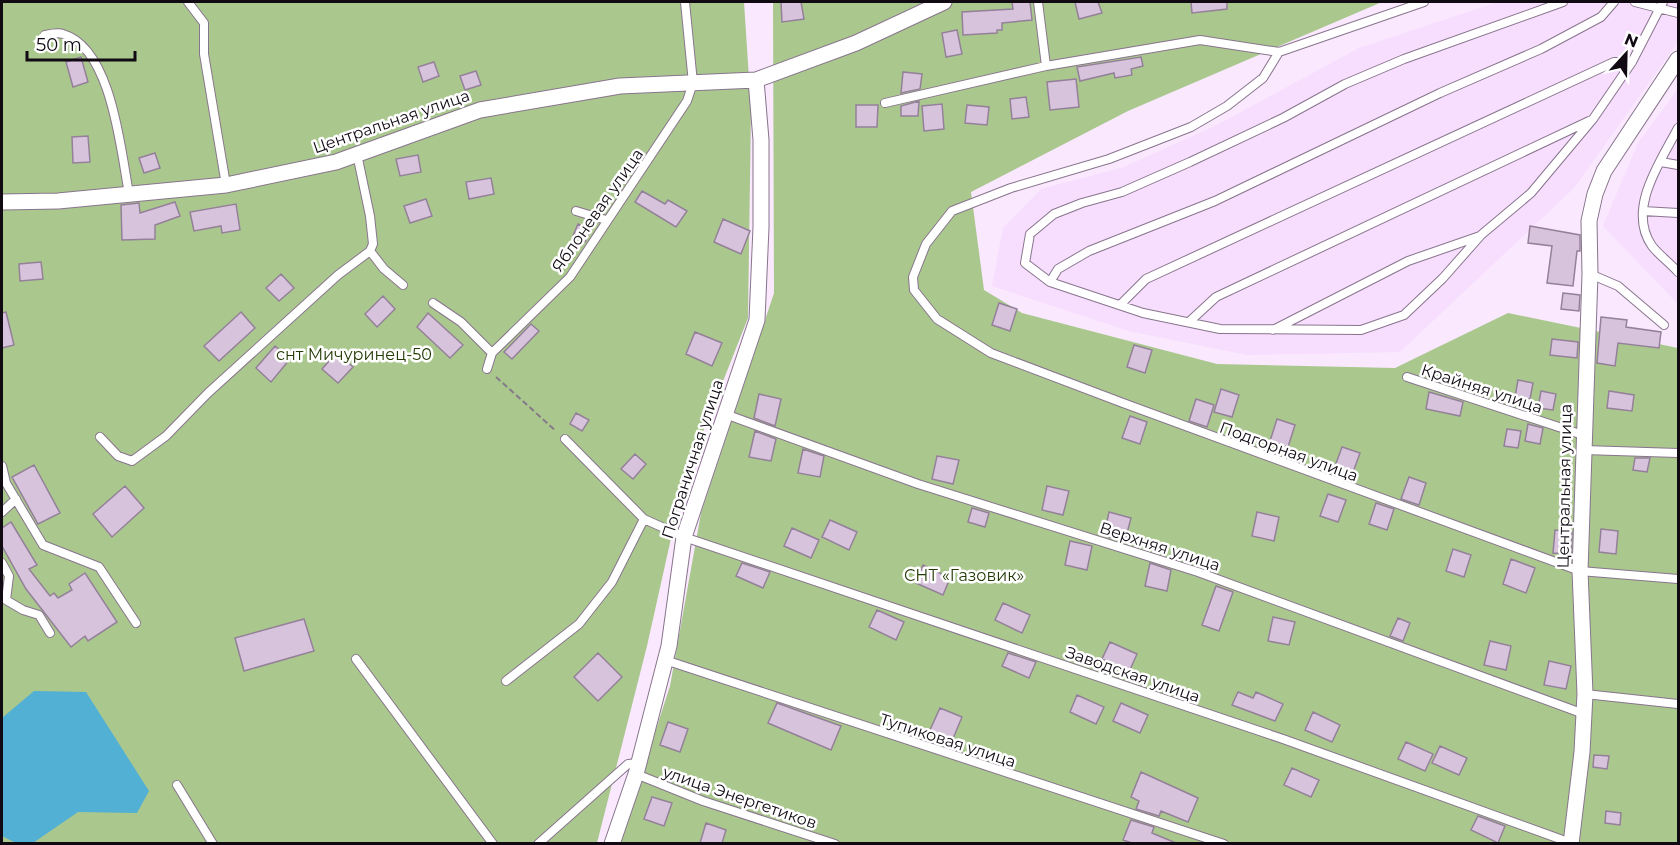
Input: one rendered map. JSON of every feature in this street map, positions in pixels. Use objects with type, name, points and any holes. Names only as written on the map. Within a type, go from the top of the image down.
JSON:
[{"type":"street","name":"Центральная улица","points":[[2,202],[130,196],[226,185],[336,162],[480,110],[620,86],[756,80],[855,43],[944,2]]},
{"type":"street","name":"Центральная улица","points":[[1571,843],[1585,694],[1580,570],[1582,442],[1590,274],[1589,221],[1595,194],[1604,171],[1678,59]]},
{"type":"street","name":"Пограничная улица","points":[[612,843],[638,769],[665,660],[684,537],[757,320],[761,140],[756,80]]},
{"type":"lane","points":[[188,2],[204,24],[204,54],[226,185]]},
{"type":"lane","points":[[685,2],[693,83]]},
{"type":"lane","points":[[1038,2],[1046,66]]},
{"type":"lane","points":[[885,103],[1046,66],[1200,40],[1279,52],[1424,2]]},
{"type":"lane","points":[[1563,2],[1404,59],[1345,84],[1283,118],[1161,175],[1122,192],[1082,203],[1054,214],[1030,234],[1025,263],[1050,282],[1120,305],[1220,328],[1361,330],[1404,315],[1443,278],[1481,235],[1531,193],[1593,119],[1632,62],[1661,4]]},
{"type":"lane","points":[[1050,282],[1058,269],[1089,251],[1215,201],[1440,93],[1541,49],[1601,17],[1614,2]]},
{"type":"lane","points":[[1635,2],[1661,4],[1678,13]]},
{"type":"lane","points":[[45,35],[62,33],[81,44],[97,62],[111,106],[130,196]]},
{"type":"lane","name":"Подгорная улица","points":[[1279,52],[1263,78],[1227,106],[1191,127],[1109,159],[1011,188],[952,211],[926,244],[912,277],[914,291],[937,319],[991,353],[1393,504],[1580,570],[1678,579]]},
{"type":"lane","points":[[1120,305],[1146,279],[1614,62],[1632,62]]},
{"type":"lane","name":"Яблоневая улица","points":[[487,369],[492,353],[570,277],[687,101],[693,83]]},
{"type":"lane","points":[[1189,322],[1216,297],[1593,119]]},
{"type":"lane","points":[[1678,129],[1645,197],[1641,220],[1651,245],[1678,272]]},
{"type":"lane","points":[[100,437],[118,456],[132,461],[166,436],[208,393],[338,275],[370,251],[373,244],[370,216],[357,154]]},
{"type":"lane","points":[[1661,162],[1678,165]]},
{"type":"lane","points":[[576,211],[606,220]]},
{"type":"lane","points":[[1642,211],[1678,213]]},
{"type":"lane","points":[[1272,330],[1408,261],[1481,235]]},
{"type":"lane","points":[[370,251],[384,269],[403,285]]},
{"type":"lane","points":[[1665,259],[1678,259]]},
{"type":"lane","points":[[1590,274],[1618,286],[1664,326]]},
{"type":"lane","points":[[434,303],[461,322],[492,353]]},
{"type":"lane","name":"Крайняя улица","points":[[1407,377],[1582,442],[1678,453]]},
{"type":"lane","name":"Верхняя улица","points":[[725,414],[918,484],[1198,572],[1584,714]]},
{"type":"lane","points":[[507,681],[579,624],[612,582],[644,519],[565,439]]},
{"type":"lane","points":[[2,466],[6,483],[43,545],[99,567],[136,623]]},
{"type":"lane","points":[[2,512],[15,499]]},
{"type":"lane","name":"Заводская улица","points":[[644,519],[684,537],[1283,739],[1571,843]]},
{"type":"lane","points":[[2,563],[9,576],[6,600],[23,610],[39,615],[50,633]]},
{"type":"lane","points":[[356,659],[493,843]]},
{"type":"lane","name":"Тупиковая улица","points":[[665,660],[1224,843]]},
{"type":"lane","points":[[1585,694],[1678,704]]},
{"type":"lane","points":[[538,843],[628,764],[638,769]]},
{"type":"lane","name":"улица Энергетиков","points":[[638,769],[703,801],[835,843]]},
{"type":"lane","points":[[177,785],[213,843]]},
{"type":"path","points":[[487,369],[565,439]]},
{"type":"shaded area","points":[[1498,2],[1678,2],[1678,42],[1574,188],[1400,352],[1247,355],[1129,331],[992,286],[1003,228],[1041,189],[1124,167],[1217,125],[1359,48]]},
{"type":"shaded area","points":[[1678,89],[1678,304],[1603,226],[1638,143]]},
{"type":"green space","name":"снт Мичуринец-50","points":[[2,2],[744,2],[751,109],[748,318],[684,480],[647,646],[597,843],[2,844]]},
{"type":"green space","name":"СНТ «Газовик»","points":[[773,2],[1382,2],[1128,111],[971,192],[984,290],[1022,313],[1217,364],[1395,368],[1508,313],[1678,348],[1678,843],[619,844],[670,686],[701,513],[774,293]]},
{"type":"water","points":[[34,691],[86,692],[149,791],[137,813],[78,812],[33,843],[16,843],[2,836],[2,718]]},
{"type":"building","points":[[781,2],[801,2],[804,19],[782,22]]},
{"type":"building","points":[[1012,2],[1030,2],[1032,20],[1002,23],[1002,30],[997,30],[997,33],[963,35],[962,12],[1013,9]]},
{"type":"building","points":[[1075,2],[1098,2],[1102,13],[1079,19]]},
{"type":"building","points":[[1191,2],[1227,2],[1227,9],[1192,13]]},
{"type":"building","points":[[957,30],[962,54],[946,57],[942,33]]},
{"type":"building","points":[[81,57],[88,82],[73,87],[66,62]]},
{"type":"building","points":[[1141,57],[1143,66],[1131,69],[1132,75],[1115,78],[1114,73],[1080,81],[1077,67]]},
{"type":"building","points":[[434,62],[439,76],[423,82],[418,67]]},
{"type":"building","points":[[476,71],[481,85],[465,90],[460,76]]},
{"type":"building","points":[[903,72],[922,74],[920,89],[901,93]]},
{"type":"building","points":[[1076,79],[1079,107],[1050,110],[1047,82]]},
{"type":"building","points":[[1026,97],[1029,117],[1012,119],[1010,99]]},
{"type":"building","points":[[919,101],[918,116],[901,116],[901,106]]},
{"type":"building","points":[[942,104],[944,129],[924,131],[922,106]]},
{"type":"building","points":[[856,105],[878,105],[877,127],[856,127]]},
{"type":"building","points":[[967,105],[989,107],[987,125],[965,123]]},
{"type":"building","points":[[88,136],[90,162],[73,163],[72,137]]},
{"type":"building","points":[[155,153],[160,168],[144,173],[139,158]]},
{"type":"building","points":[[418,155],[421,172],[400,176],[396,159]]},
{"type":"building","points":[[491,178],[494,194],[469,199],[466,182]]},
{"type":"building","points":[[642,191],[665,204],[668,200],[687,211],[676,227],[635,202]]},
{"type":"building","points":[[426,199],[432,216],[410,223],[404,206]]},
{"type":"building","points":[[175,202],[180,216],[155,225],[155,239],[122,240],[121,205],[139,203],[140,213]]},
{"type":"building","points":[[236,204],[240,230],[222,233],[221,226],[194,231],[190,212]]},
{"type":"building","points":[[723,219],[750,231],[741,254],[714,242]]},
{"type":"building","points":[[578,224],[591,230],[585,242],[573,236]]},
{"type":"building","points":[[1530,226],[1580,235],[1580,251],[1577,251],[1573,286],[1547,283],[1552,246],[1528,243]]},
{"type":"building","points":[[41,262],[43,279],[20,281],[19,264]]},
{"type":"building","points":[[281,274],[294,288],[279,301],[266,288]]},
{"type":"building","points":[[1563,293],[1580,295],[1579,311],[1561,309]]},
{"type":"building","points":[[383,296],[395,309],[377,327],[365,314]]},
{"type":"building","points":[[999,303],[1017,309],[1010,331],[992,325]]},
{"type":"building","points":[[6,312],[14,345],[2,348],[2,313]]},
{"type":"building","points":[[241,312],[255,328],[219,361],[204,346]]},
{"type":"building","points":[[428,313],[463,345],[450,358],[417,327]]},
{"type":"building","points":[[1601,317],[1627,320],[1626,327],[1661,332],[1659,348],[1618,343],[1615,366],[1597,363]]},
{"type":"building","points":[[531,324],[539,331],[512,359],[504,352]]},
{"type":"building","points":[[695,332],[722,343],[712,366],[686,354]]},
{"type":"building","points":[[1552,339],[1578,342],[1577,358],[1550,355]]},
{"type":"building","points":[[1134,345],[1152,350],[1145,373],[1127,367]]},
{"type":"building","points":[[275,346],[290,359],[271,382],[256,368]]},
{"type":"building","points":[[337,352],[353,367],[338,383],[322,369]]},
{"type":"building","points":[[1518,380],[1533,383],[1530,399],[1515,397]]},
{"type":"building","points":[[1221,389],[1239,395],[1232,417],[1214,412]]},
{"type":"building","points":[[1541,391],[1556,394],[1553,410],[1538,408]]},
{"type":"building","points":[[1609,391],[1634,395],[1632,411],[1607,408]]},
{"type":"building","points":[[1429,392],[1463,402],[1460,416],[1426,409]]},
{"type":"building","points":[[759,394],[781,399],[775,426],[754,418]]},
{"type":"building","points":[[1196,399],[1214,405],[1207,427],[1189,421]]},
{"type":"building","points":[[576,413],[589,420],[582,431],[570,424]]},
{"type":"building","points":[[1130,416],[1147,422],[1140,444],[1122,438]]},
{"type":"building","points":[[1277,419],[1295,425],[1288,447],[1270,441]]},
{"type":"building","points":[[1528,424],[1543,428],[1540,444],[1525,441]]},
{"type":"building","points":[[1507,429],[1521,431],[1518,448],[1504,446]]},
{"type":"building","points":[[755,431],[776,439],[771,461],[749,457]]},
{"type":"building","points":[[1342,447],[1360,453],[1352,475],[1334,469]]},
{"type":"building","points":[[803,449],[824,456],[820,477],[798,473]]},
{"type":"building","points":[[635,454],[646,464],[633,479],[621,469]]},
{"type":"building","points":[[937,456],[959,460],[953,484],[932,479]]},
{"type":"building","points":[[1635,458],[1650,458],[1647,472],[1633,470]]},
{"type":"building","points":[[34,465],[60,513],[38,524],[12,477]]},
{"type":"building","points":[[1409,477],[1426,483],[1419,505],[1401,499]]},
{"type":"building","points":[[125,486],[144,508],[112,537],[93,514]]},
{"type":"building","points":[[1047,486],[1069,491],[1063,515],[1042,510]]},
{"type":"building","points":[[1328,494],[1346,500],[1338,522],[1320,516]]},
{"type":"building","points":[[1376,503],[1394,509],[1387,530],[1369,524]]},
{"type":"building","points":[[972,508],[989,513],[985,527],[968,522]]},
{"type":"building","points":[[1109,512],[1131,518],[1125,541],[1104,536]]},
{"type":"building","points":[[1257,512],[1279,517],[1274,541],[1252,536]]},
{"type":"building","points":[[830,520],[857,532],[849,550],[822,537]]},
{"type":"building","points":[[11,522],[37,565],[29,569],[50,596],[54,593],[58,598],[72,590],[69,584],[85,573],[117,622],[88,641],[85,636],[71,647],[26,589],[2,546],[2,528]]},
{"type":"building","points":[[792,528],[819,540],[811,558],[784,546]]},
{"type":"building","points":[[1601,529],[1618,531],[1616,554],[1599,552]]},
{"type":"building","points":[[1555,530],[1572,532],[1571,554],[1553,553]]},
{"type":"building","points":[[1070,541],[1092,546],[1087,570],[1065,565]]},
{"type":"building","points":[[1453,549],[1471,555],[1464,577],[1446,571]]},
{"type":"building","points":[[1511,559],[1535,568],[1526,593],[1503,584]]},
{"type":"building","points":[[742,563],[770,572],[763,588],[736,576]]},
{"type":"building","points":[[1150,563],[1171,570],[1167,591],[1145,586]]},
{"type":"building","points":[[923,565],[950,578],[943,595],[916,583]]},
{"type":"building","points":[[1216,586],[1233,592],[1219,631],[1202,625]]},
{"type":"building","points":[[1003,603],[1030,615],[1022,633],[995,620]]},
{"type":"building","points":[[877,610],[904,622],[896,640],[869,627]]},
{"type":"building","points":[[1273,617],[1295,622],[1289,645],[1268,641]]},
{"type":"building","points":[[1398,618],[1410,623],[1403,641],[1390,636]]},
{"type":"building","points":[[304,619],[314,651],[244,671],[235,638]]},
{"type":"building","points":[[1490,641],[1511,646],[1506,670],[1484,665]]},
{"type":"building","points":[[1110,642],[1137,654],[1129,672],[1102,659]]},
{"type":"building","points":[[598,653],[622,677],[598,701],[574,677]]},
{"type":"building","points":[[1008,653],[1036,662],[1029,678],[1002,666]]},
{"type":"building","points":[[1549,661],[1571,666],[1566,689],[1544,685]]},
{"type":"building","points":[[1238,692],[1253,698],[1256,692],[1283,704],[1275,721],[1232,705]]},
{"type":"building","points":[[1077,695],[1104,707],[1096,724],[1070,712]]},
{"type":"building","points":[[777,703],[841,726],[831,750],[768,723]]},
{"type":"building","points":[[1121,703],[1148,715],[1140,733],[1113,721]]},
{"type":"building","points":[[940,708],[962,717],[952,741],[929,732]]},
{"type":"building","points":[[1313,712],[1340,725],[1332,742],[1305,730]]},
{"type":"building","points":[[668,722],[688,729],[680,752],[660,745]]},
{"type":"building","points":[[1406,742],[1433,754],[1425,771],[1398,759]]},
{"type":"building","points":[[1440,746],[1467,758],[1459,775],[1432,763]]},
{"type":"building","points":[[1594,755],[1609,756],[1607,769],[1593,767]]},
{"type":"building","points":[[1292,768],[1319,780],[1311,797],[1284,785]]},
{"type":"building","points":[[1141,772],[1198,798],[1188,822],[1161,811],[1159,816],[1136,809],[1139,801],[1131,797]]},
{"type":"building","points":[[652,797],[672,803],[664,826],[644,819]]},
{"type":"building","points":[[1606,811],[1621,813],[1620,825],[1605,823]]},
{"type":"building","points":[[1478,816],[1505,826],[1498,843],[1471,830]]},
{"type":"building","points":[[1131,820],[1154,827],[1152,833],[1176,843],[1132,843],[1123,840]]},
{"type":"building","points":[[706,823],[726,830],[722,843],[700,843]]}]
